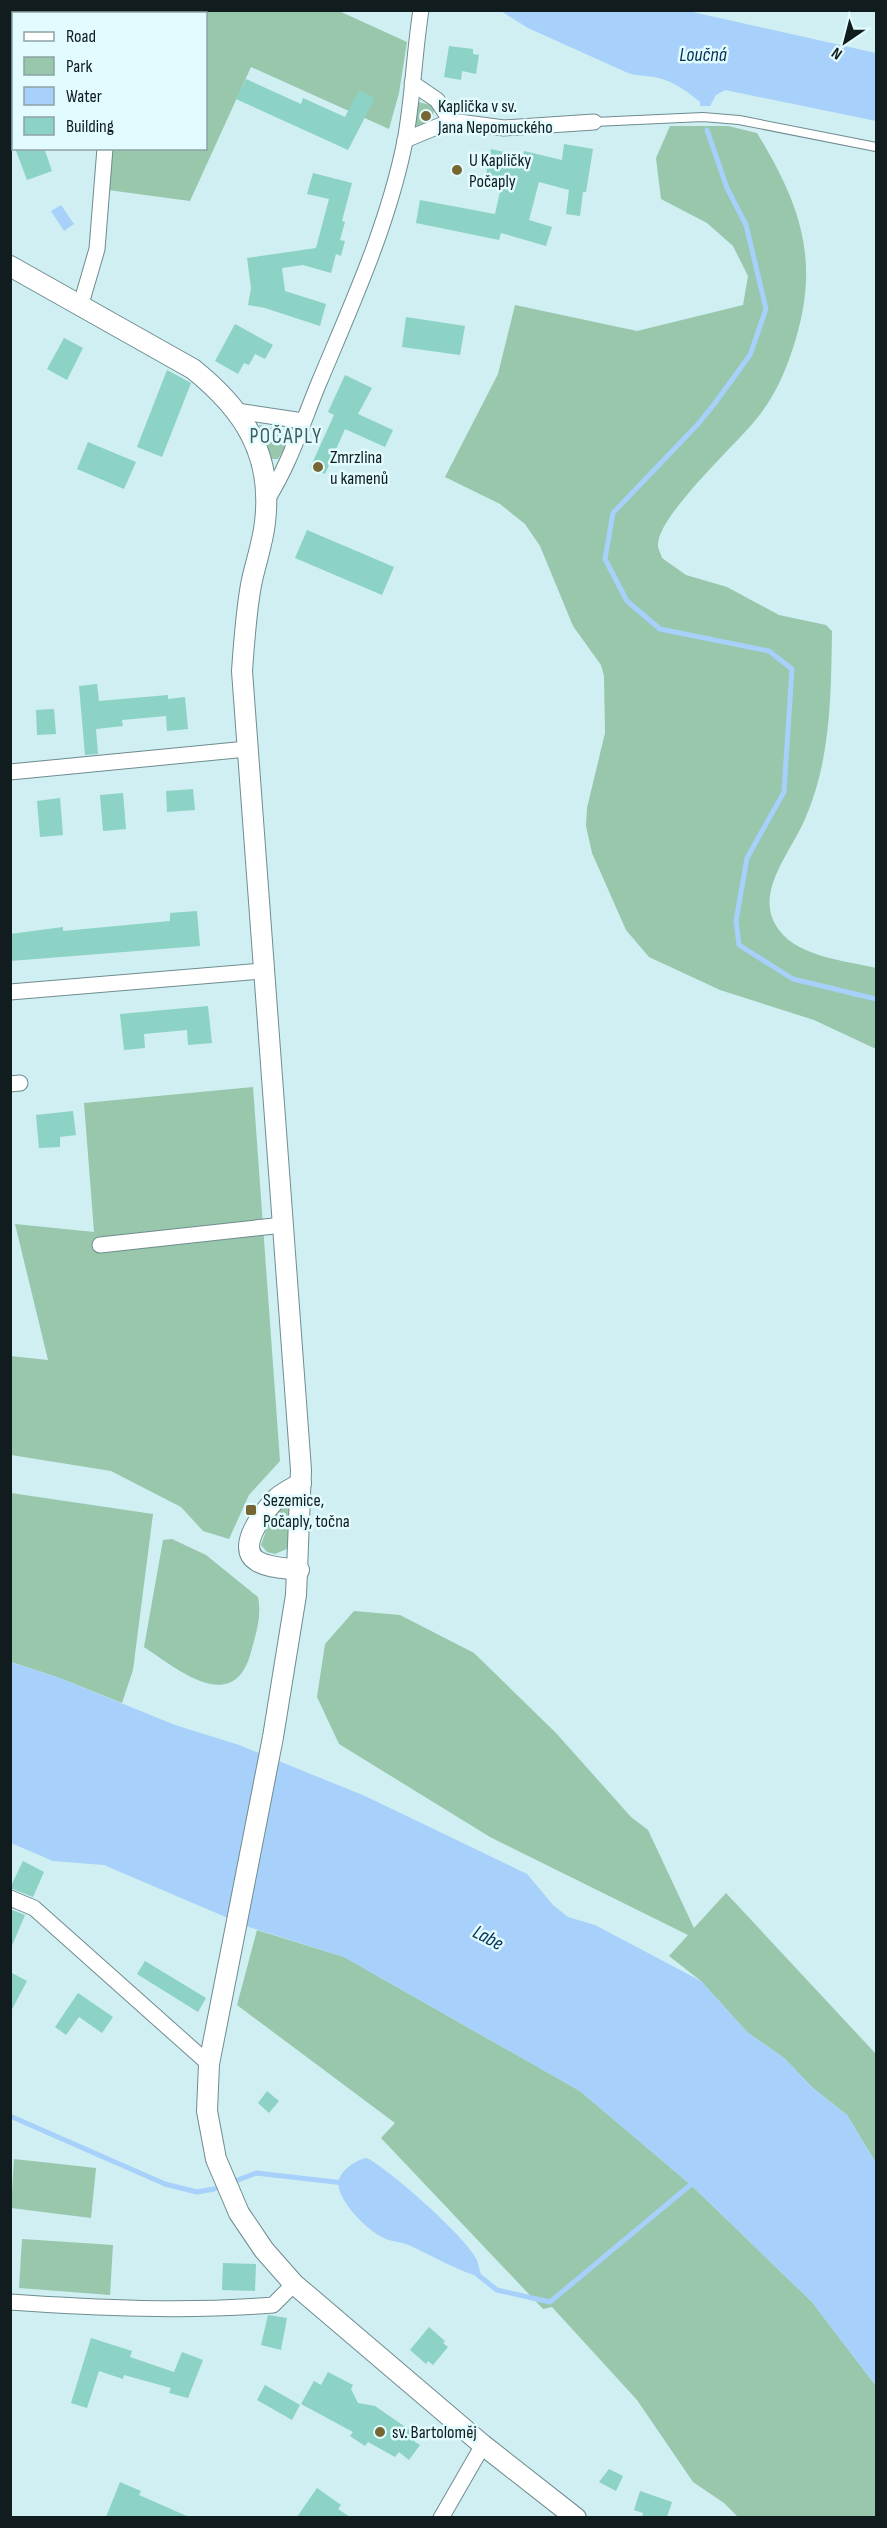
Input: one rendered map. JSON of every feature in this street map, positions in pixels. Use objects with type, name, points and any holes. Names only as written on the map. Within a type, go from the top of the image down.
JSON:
[{"type":"street","points":[[266,501],[279,481],[378,237],[392,193],[405,140],[422,10]]},
{"type":"street","points":[[412,83],[437,100],[452,121]]},
{"type":"street","points":[[405,140],[452,121],[504,128],[594,122]]},
{"type":"street","points":[[81,304],[97,249],[105,150]]},
{"type":"street","points":[[10,266],[193,369],[218,389],[237,411],[252,435],[261,461],[266,501],[265,524],[251,584],[242,671],[301,1483],[298,1570],[273,1737],[209,2064],[207,2111],[216,2159],[239,2213],[264,2250],[294,2284],[483,2445],[576,2517]]},
{"type":"street","points":[[237,411],[303,421]]},
{"type":"street","points":[[10,772],[247,749]]},
{"type":"street","points":[[10,992],[263,971]]},
{"type":"street","points":[[100,1245],[283,1225]]},
{"type":"street","points":[[298,1570],[256,1561],[249,1554],[248,1547],[252,1533],[277,1498],[301,1483]]},
{"type":"street","points":[[10,1898],[34,1908],[209,2064]]},
{"type":"street","points":[[10,2302],[154,2310],[242,2307],[273,2305],[294,2284]]},
{"type":"street","points":[[441,2517],[483,2445]]},
{"type":"lane","points":[[594,122],[704,117],[739,120],[876,147]]},
{"type":"green space","points":[[11,10],[68,11],[12,12],[11,114]]},
{"type":"green space","points":[[339,11],[407,42],[399,93],[389,129],[251,67],[190,201],[108,190],[112,150],[207,150],[207,12],[109,12]]},
{"type":"green space","points":[[418,102],[435,106],[431,123],[423,127],[413,125]]},
{"type":"green space","points":[[670,126],[728,126],[757,133],[786,186],[796,211],[802,236],[806,262],[806,289],[793,348],[783,376],[758,417],[684,498],[661,532],[658,547],[662,558],[686,575],[727,587],[779,615],[826,625],[832,631],[828,727],[820,774],[805,819],[778,870],[770,898],[770,911],[783,935],[794,944],[820,955],[876,968],[876,1049],[814,1020],[720,990],[649,957],[626,930],[592,853],[586,826],[587,808],[605,733],[604,676],[601,665],[573,626],[540,546],[525,524],[500,504],[445,477],[498,374],[515,305],[637,331],[743,305],[748,276],[733,246],[707,223],[661,199],[656,158]]},
{"type":"green space","points":[[259,425],[276,430],[286,437],[286,446],[278,459],[271,459]]},
{"type":"green space","points":[[253,1087],[280,1461],[249,1495],[229,1539],[203,1531],[181,1507],[111,1471],[11,1455],[10,1356],[48,1360],[15,1224],[94,1232],[84,1103]]},
{"type":"green space","points":[[11,1493],[153,1514],[133,1670],[122,1703],[57,1677],[11,1662]]},
{"type":"green space","points":[[294,1504],[289,1548],[275,1554],[267,1552],[261,1545],[268,1525],[283,1505]]},
{"type":"green space","points":[[172,1539],[206,1555],[258,1597],[259,1618],[251,1652],[243,1671],[232,1682],[218,1685],[204,1682],[172,1666],[144,1647],[163,1540]]},
{"type":"green space","points":[[354,1611],[400,1615],[474,1653],[556,1733],[631,1817],[648,1830],[694,1928],[726,1893],[876,2054],[876,2163],[847,2115],[813,2088],[784,2058],[747,2032],[701,1981],[669,1956],[688,1935],[490,1837],[339,1744],[317,1697],[325,1644]]},
{"type":"green space","points":[[257,1930],[344,1957],[580,2091],[691,2185],[812,2302],[876,2386],[876,2517],[738,2517],[724,2503],[693,2482],[637,2400],[552,2307],[543,2309],[381,2138],[395,2123],[237,2005]]},
{"type":"green space","points":[[14,2159],[96,2168],[91,2218],[11,2208]]},
{"type":"green space","points":[[22,2239],[113,2245],[110,2295],[19,2288]]},
{"type":"water","name":"Loučná","points":[[501,11],[688,11],[876,53],[876,121],[725,90],[716,95],[710,106],[700,106],[700,102],[672,83],[628,73],[528,28]]},
{"type":"water","points":[[61,205],[74,224],[64,231],[51,211]]},
{"type":"water","name":"Labe","points":[[10,1662],[57,1677],[175,1725],[239,1745],[365,1796],[527,1874],[553,1905],[568,1917],[595,1925],[701,1981],[747,2032],[784,2058],[813,2088],[847,2115],[876,2163],[876,2386],[812,2302],[691,2185],[580,2091],[344,1957],[249,1927],[104,1865],[53,1861],[11,1843]]},
{"type":"water","points":[[367,2158],[409,2189],[458,2236],[477,2260],[482,2278],[407,2244],[384,2238],[352,2212],[341,2195],[339,2180],[350,2166]]},
{"type":"building","points":[[449,46],[473,49],[473,54],[479,55],[476,74],[462,71],[461,80],[444,77]]},
{"type":"building","points":[[246,79],[301,104],[303,98],[345,117],[359,90],[375,98],[348,150],[236,99]]},
{"type":"building","points":[[564,144],[593,149],[586,192],[583,192],[580,216],[566,214],[569,190],[539,182],[529,220],[552,227],[546,246],[501,233],[499,240],[416,223],[420,200],[495,214],[502,183],[485,179],[491,149],[523,156],[524,151],[562,160]]},
{"type":"building","points":[[16,150],[45,150],[52,171],[27,180]]},
{"type":"building","points":[[313,173],[352,183],[342,221],[345,222],[340,240],[345,241],[341,256],[336,254],[331,273],[303,265],[282,268],[285,291],[326,304],[320,326],[265,308],[248,305],[251,288],[247,258],[316,248],[329,199],[307,194]]},
{"type":"building","points":[[406,317],[465,326],[460,355],[402,347]]},
{"type":"building","points":[[235,324],[273,345],[265,359],[255,354],[249,365],[244,363],[238,374],[215,361]]},
{"type":"building","points":[[64,338],[83,348],[67,380],[47,369]]},
{"type":"building","points":[[167,370],[191,383],[162,457],[137,447]]},
{"type":"building","points":[[345,375],[372,388],[358,414],[393,430],[385,447],[345,429],[325,474],[310,468],[334,415],[328,412]]},
{"type":"building","points":[[88,442],[136,462],[124,489],[77,469]]},
{"type":"building","points":[[307,530],[394,567],[382,595],[295,558]]},
{"type":"building","points":[[97,684],[99,701],[168,695],[168,699],[185,697],[188,729],[167,731],[166,716],[122,720],[123,726],[96,729],[98,754],[85,755],[79,686]]},
{"type":"building","points":[[54,709],[56,734],[37,735],[36,710]]},
{"type":"building","points":[[193,789],[195,810],[167,812],[166,791]]},
{"type":"building","points":[[123,793],[126,829],[103,831],[100,795]]},
{"type":"building","points":[[60,798],[63,835],[40,837],[37,801]]},
{"type":"building","points":[[197,911],[200,946],[10,961],[10,934],[63,927],[63,931],[170,921],[170,913]]},
{"type":"building","points":[[208,1006],[212,1043],[188,1045],[187,1030],[144,1034],[145,1048],[124,1050],[120,1014]]},
{"type":"building","points":[[73,1111],[76,1135],[60,1137],[60,1147],[39,1148],[36,1115]]},
{"type":"building","points":[[23,1861],[44,1872],[33,1897],[10,1888]]},
{"type":"building","points":[[10,1909],[25,1915],[11,1948],[10,1948]]},
{"type":"building","points":[[145,1961],[206,1998],[198,2012],[137,1974]]},
{"type":"building","points":[[10,1972],[27,1981],[10,2013]]},
{"type":"building","points":[[78,1993],[113,2017],[102,2033],[79,2017],[66,2035],[55,2027]]},
{"type":"building","points":[[267,2091],[279,2101],[269,2113],[258,2103]]},
{"type":"building","points":[[223,2263],[256,2264],[255,2291],[222,2290]]},
{"type":"building","points":[[268,2315],[287,2318],[281,2350],[261,2345]]},
{"type":"building","points":[[429,2327],[445,2341],[443,2343],[448,2347],[433,2365],[428,2361],[426,2364],[410,2350]]},
{"type":"building","points":[[91,2338],[132,2351],[130,2357],[174,2372],[182,2352],[203,2360],[188,2398],[169,2393],[171,2388],[124,2375],[123,2379],[99,2371],[87,2408],[71,2403]]},
{"type":"building","points":[[328,2372],[353,2385],[351,2389],[358,2403],[375,2406],[414,2433],[415,2442],[420,2445],[409,2460],[399,2452],[395,2457],[368,2442],[365,2446],[350,2436],[353,2432],[301,2404],[314,2381],[321,2385]]},
{"type":"building","points":[[265,2385],[300,2405],[292,2420],[257,2400]]},
{"type":"building","points":[[609,2469],[623,2476],[616,2491],[599,2482]]},
{"type":"building","points":[[120,2482],[141,2491],[139,2495],[189,2517],[106,2517]]},
{"type":"building","points":[[317,2488],[341,2505],[338,2509],[350,2517],[297,2517]]},
{"type":"building","points":[[640,2491],[672,2502],[667,2517],[642,2517],[643,2513],[634,2510]]},
{"type":"waterway","points":[[707,130],[727,188],[746,225],[766,309],[750,355],[715,403],[699,423],[613,513],[605,559],[627,601],[660,629],[769,651],[792,669],[784,792],[747,858],[736,921],[739,945],[793,979],[876,999]]},
{"type":"waterway","points":[[10,2116],[165,2184],[197,2192],[214,2189],[256,2173],[344,2183]]},
{"type":"waterway","points":[[478,2275],[497,2290],[550,2302],[695,2181]]},
{"type":"place","name":"Kaplička v sv. Jana Nepomuckého","points":[[426,116]]},
{"type":"place","name":"U Kapličky Počaply","points":[[457,170]]},
{"type":"place","name":"Zmrzlina u kamenů","points":[[318,467]]},
{"type":"place","name":"Sezemice, Počaply, točna","points":[[251,1510]]},
{"type":"place","name":"sv. Bartoloměj","points":[[380,2432]]},
{"type":"district","name":"POČAPLY","points":[[286,436]]}]
